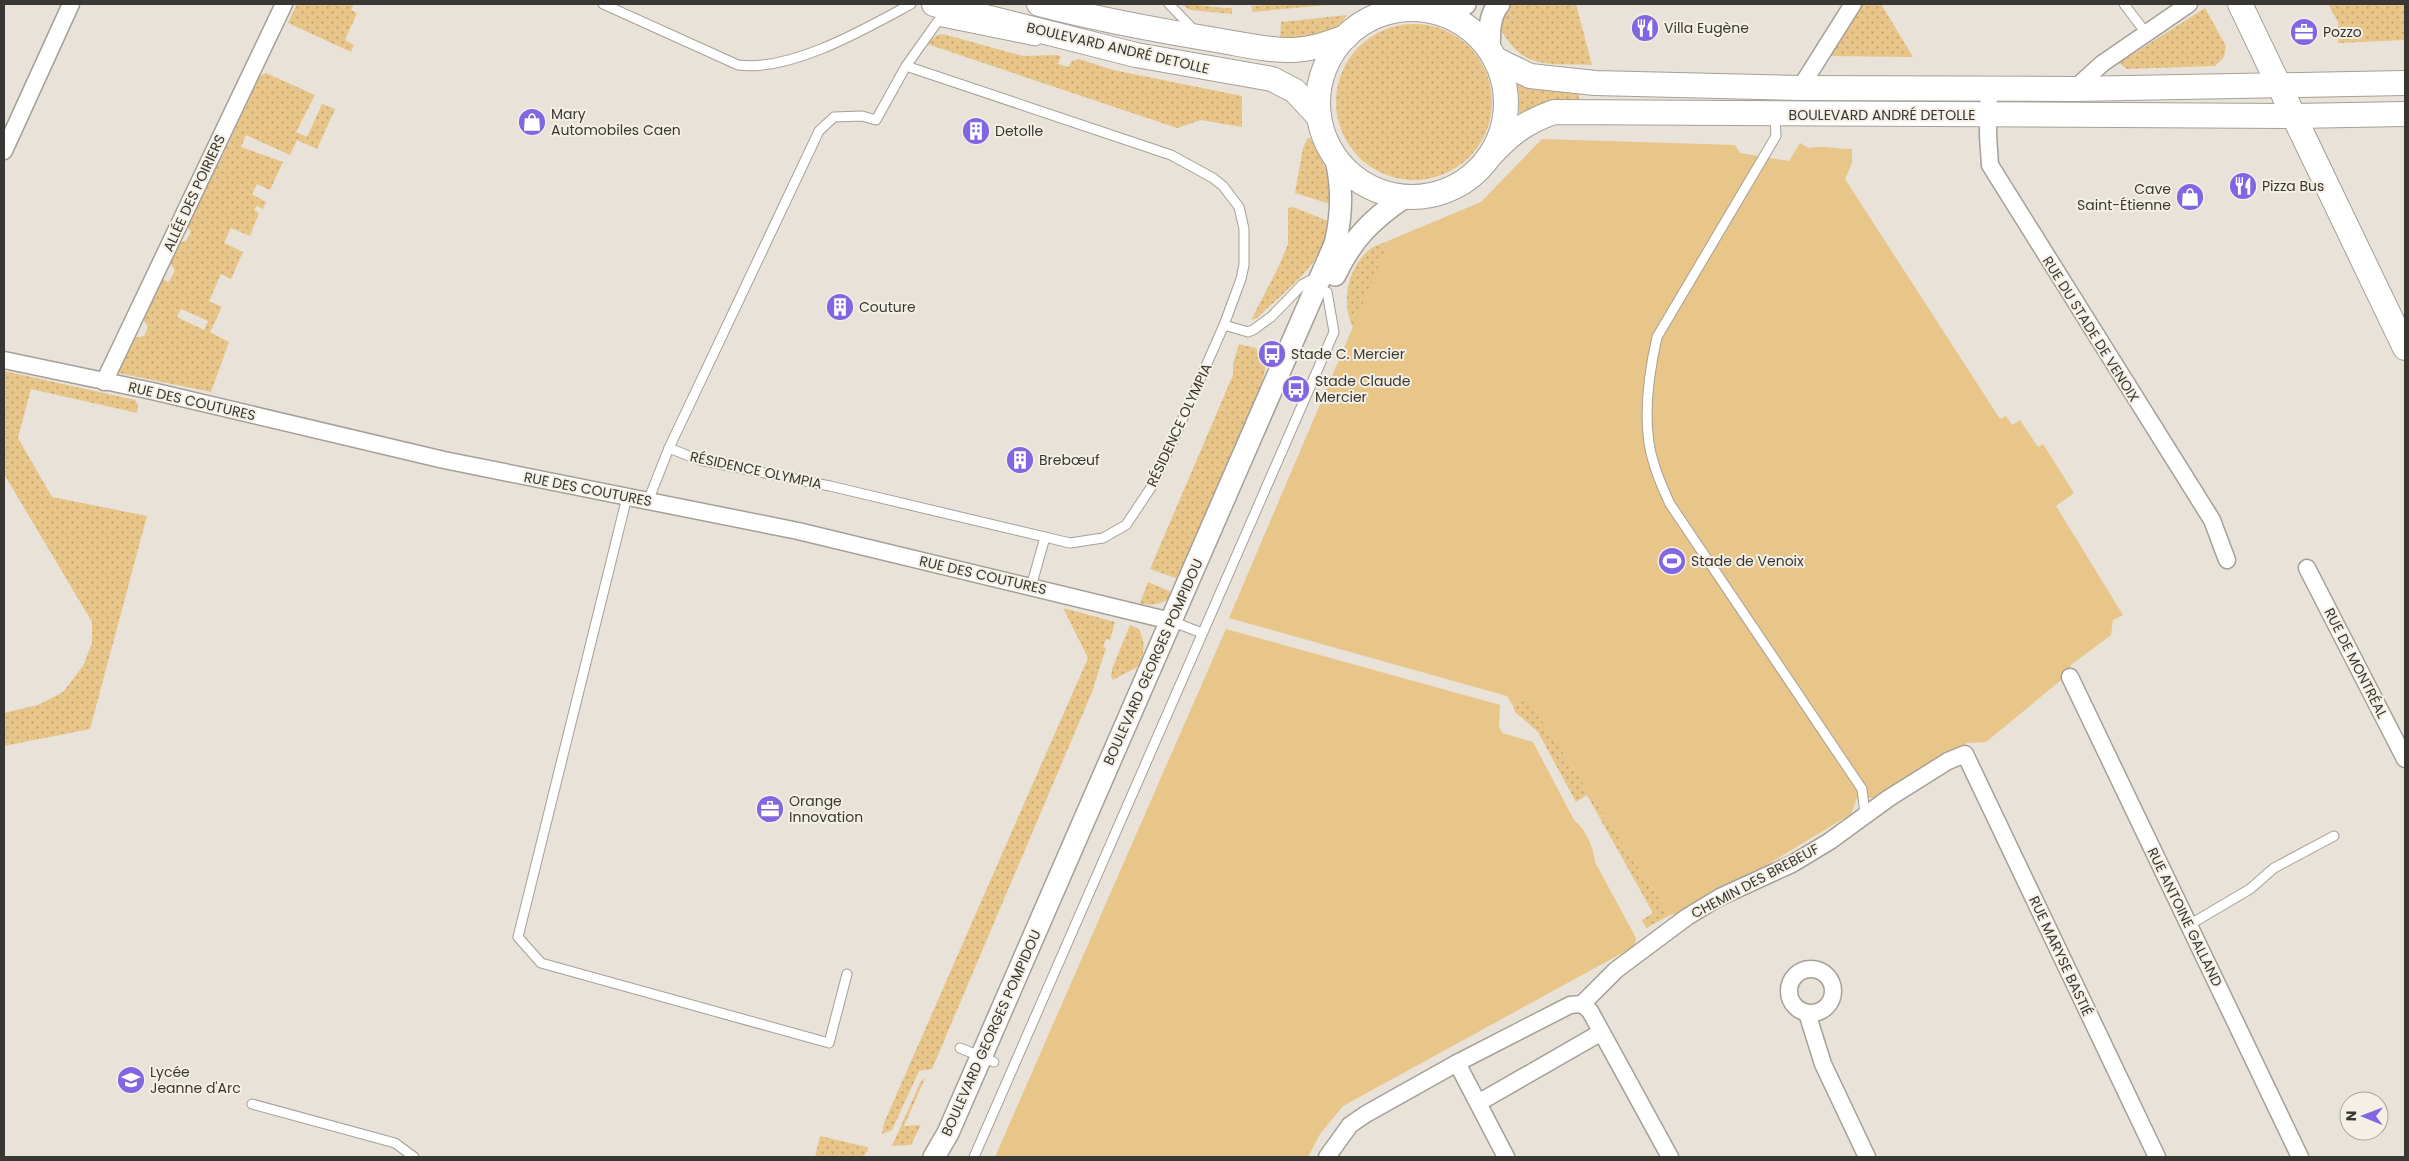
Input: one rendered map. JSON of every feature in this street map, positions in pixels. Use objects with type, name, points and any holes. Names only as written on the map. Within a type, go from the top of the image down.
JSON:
[{"type":"main road","name":"BOULEVARD ANDRÉ DETOLLE","points":[[934,4],[1089,44],[1187,66],[1272,80],[1295,91],[1319,117]]},
{"type":"main road","name":"BOULEVARD ANDRÉ DETOLLE","points":[[1039,4],[1084,9],[1202,38],[1293,50],[1318,47],[1346,37]]},
{"type":"main road","points":[[2240,4],[2405,348]]},
{"type":"main road","points":[[1415,9],[1441,14],[1468,28],[1492,55],[1506,98],[1502,131],[1487,159],[1475,174],[1450,189],[1434,195],[1405,198],[1379,191],[1358,181],[1336,160],[1324,136],[1319,117],[1319,93],[1324,70],[1336,48],[1346,37],[1365,22],[1399,10],[1415,9]]},
{"type":"main road","name":"BOULEVARD ANDRÉ DETOLLE","points":[[1492,55],[1530,76],[1558,81],[1800,88],[2074,89],[2287,101]]},
{"type":"main road","points":[[2287,101],[2405,83]]},
{"type":"main road","name":"BOULEVARD ANDRÉ DETOLLE","points":[[1487,159],[1510,134],[1533,119],[1554,112],[1990,115],[2287,101]]},
{"type":"main road","points":[[2287,101],[2405,114]]},
{"type":"street","points":[[4,151],[70,4]]},
{"type":"street","name":"ALLÉE DES POIRIERS","points":[[104,382],[284,4]]},
{"type":"street","points":[[1441,14],[1465,4]]},
{"type":"street","points":[[1492,55],[1490,23],[1493,10],[1498,4]]},
{"type":"street","points":[[1800,88],[1853,4]]},
{"type":"street","points":[[2074,89],[2103,63],[2189,4]]},
{"type":"street","name":"RUE DU STADE DE VENOIX","points":[[1989,89],[1990,115],[1988,136],[1990,165],[1998,181],[2212,520],[2227,560]]},
{"type":"street","name":"BOULEVARD GEORGES POMPIDOU","points":[[934,1157],[988,1059],[1185,626],[1324,283],[1340,220],[1342,191],[1336,160]]},
{"type":"street","name":"BOULEVARD GEORGES POMPIDOU","points":[[1324,283],[1338,268],[1362,231],[1378,215],[1405,198]]},
{"type":"street","name":"RUE DES COUTURES","points":[[4,360],[436,458],[798,531],[1185,626]]},
{"type":"street","name":"RUE DE MONTRÉAL","points":[[2307,568],[2405,759]]},
{"type":"street","name":"RUE ANTOINE GALLAND","points":[[2070,677],[2300,1157]]},
{"type":"street","name":"CHEMIN DES BREBEUF","points":[[1327,1157],[1350,1125],[1457,1063],[1570,1005],[1582,1004],[1616,970],[1686,917],[1720,897],[1792,864],[1830,841],[1864,814],[1948,761],[1965,754]]},
{"type":"street","name":"RUE MARYSE BASTIÉ","points":[[1965,754],[2157,1157]]},
{"type":"street","points":[[1582,1004],[1590,1011],[1600,1033],[1670,1157]]},
{"type":"street","points":[[1807,1013],[1822,1064],[1867,1157]]},
{"type":"street","points":[[1478,1103],[1600,1033]]},
{"type":"street","name":"BOULEVARD GEORGES POMPIDOU","points":[[950,1157],[962,1138],[988,1059]]},
{"type":"street","points":[[1457,1063],[1506,1157]]},
{"type":"lane","points":[[603,4],[738,65],[756,68],[812,52],[873,25],[911,4]]},
{"type":"lane","points":[[1169,4],[1202,38]]},
{"type":"lane","points":[[2124,4],[2146,33]]},
{"type":"lane","points":[[648,501],[669,448],[819,131],[834,117],[862,116],[876,120],[906,66],[938,21],[1013,38],[1050,43],[1089,44]]},
{"type":"lane","name":"RÉSIDENCE OLYMPIA","points":[[669,448],[699,460],[830,486],[1070,543],[1103,538],[1126,525],[1150,489],[1224,325],[1241,279],[1244,265],[1244,229],[1239,207],[1213,178],[1171,154],[906,66]]},
{"type":"lane","points":[[1775,114],[1776,136],[1657,338],[1650,368],[1648,427],[1653,463],[1670,504],[1862,789],[1864,814]]},
{"type":"lane","points":[[1224,325],[1248,332],[1253,330],[1270,317],[1303,284],[1324,283]]},
{"type":"lane","points":[[627,497],[518,937],[541,963],[828,1043],[847,974]]},
{"type":"lane","points":[[1031,587],[1045,537]]},
{"type":"lane","points":[[974,1157],[1185,626]]},
{"type":"lane","points":[[2189,925],[2250,889],[2274,868],[2334,836]]},
{"type":"lane","points":[[960,1048],[988,1059]]},
{"type":"lane","points":[[252,1104],[395,1143],[414,1157]]},
{"type":"shaded area","points":[[297,4],[354,4],[351,10],[357,13],[345,40],[354,45],[351,52],[288,23]]},
{"type":"shaded area","points":[[1181,4],[1232,8],[1232,14],[1190,10]]},
{"type":"shaded area","points":[[1336,4],[1253,12],[1251,6]]},
{"type":"shaded area","points":[[1514,4],[1576,4],[1592,65],[1538,62],[1527,58],[1517,51],[1499,26],[1507,7]]},
{"type":"shaded area","points":[[1861,4],[1881,4],[1913,57],[1829,56]]},
{"type":"shaded area","points":[[2328,4],[2404,4],[2405,40],[2338,43],[2338,22]]},
{"type":"shaded area","points":[[2205,8],[2226,46],[2224,57],[2215,66],[2127,69],[2119,63]]},
{"type":"shaded area","points":[[1347,15],[1341,23],[1326,33],[1308,38],[1280,40],[1281,22]]},
{"type":"shaded area","points":[[1414,24],[1444,30],[1457,37],[1469,47],[1479,59],[1486,72],[1492,102],[1486,132],[1479,145],[1469,157],[1457,167],[1444,174],[1414,180],[1384,174],[1371,167],[1359,157],[1349,145],[1342,132],[1336,102],[1342,72],[1349,59],[1359,47],[1371,37],[1384,30]]},
{"type":"shaded area","points":[[943,34],[1023,56],[1061,56],[1058,64],[1068,67],[1072,61],[1079,59],[1113,70],[1242,96],[1242,127],[1201,120],[1177,128],[927,44],[937,35]]},
{"type":"shaded area","points":[[266,73],[315,95],[296,132],[307,137],[322,104],[335,109],[317,149],[297,140],[290,155],[246,135],[241,147],[283,162],[270,190],[257,184],[252,194],[266,202],[263,209],[257,206],[254,210],[259,213],[250,236],[231,228],[224,243],[243,252],[231,279],[221,274],[209,301],[222,307],[210,332],[229,342],[211,392],[118,373],[134,338],[144,336],[148,327],[143,319],[162,279],[169,282],[175,270],[170,263],[180,242],[186,241],[191,232],[187,226],[260,76]],"holes":[[[181,309],[208,321],[204,330],[177,317]]]},
{"type":"shaded area","points":[[1518,84],[1553,92],[1580,92],[1578,102],[1535,107],[1519,114]]},
{"type":"shaded area","points":[[1310,138],[1331,179],[1336,206],[1295,193],[1303,148],[1307,139]]},
{"type":"shaded area","name":"Stade de Venoix","points":[[1542,139],[1735,145],[1740,153],[1789,161],[1800,143],[1809,148],[1852,149],[1852,163],[1845,179],[2000,419],[2006,416],[2012,425],[2020,420],[2038,447],[2043,444],[2074,493],[2056,506],[2123,615],[2113,620],[2111,635],[2071,665],[2066,676],[1986,742],[1967,743],[1878,798],[1857,798],[1851,814],[1688,913],[1670,915],[1527,698],[1513,706],[1507,696],[1229,618],[1390,240],[1481,202]]},
{"type":"shaded area","points":[[1293,207],[1328,221],[1327,235],[1314,261],[1303,274],[1257,318],[1251,320],[1279,266],[1288,244],[1288,208]]},
{"type":"shaded area","points":[[1390,240],[1353,328],[1347,308],[1348,286],[1351,276],[1369,250]]},
{"type":"shaded area","points":[[1239,344],[1256,348],[1260,356],[1267,358],[1264,375],[1251,420],[1181,580],[1150,569],[1233,375],[1233,364]]},
{"type":"shaded area","points":[[4,371],[135,400],[138,405],[137,413],[31,389],[18,438],[52,497],[147,516],[90,729],[4,746],[4,713],[38,705],[63,692],[83,666],[92,643],[92,622],[4,474]]},
{"type":"shaded area","points":[[1148,582],[1174,593],[1167,600],[1158,604],[1140,603]]},
{"type":"shaded area","points":[[1063,608],[1115,622],[1110,640],[1106,639],[1103,647],[1106,648],[1092,692],[932,1069],[919,1071],[892,1130],[882,1134],[884,1123],[1088,658]]},
{"type":"shaded area","points":[[1130,625],[1139,629],[1143,639],[1144,648],[1141,661],[1139,666],[1113,680],[1111,677],[1112,669]]},
{"type":"shaded area","points":[[1226,629],[1500,705],[1499,726],[1502,733],[1533,742],[1574,820],[1588,839],[1593,850],[1595,862],[1636,938],[1635,946],[1343,1106],[1320,1134],[1308,1157],[995,1157]]},
{"type":"shaded area","points":[[1527,698],[1670,915],[1646,928],[1642,920],[1653,913],[1587,795],[1576,802],[1538,732],[1515,712],[1513,706]]},
{"type":"shaded area","points":[[926,1076],[904,1126],[921,1125],[911,1145],[892,1146],[920,1083]]},
{"type":"shaded area","points":[[820,1136],[867,1147],[868,1150],[863,1157],[815,1157]]},
{"type":"place","name":"Villa Eugène","points":[[1645,28]]},
{"type":"place","name":"Pozzo","points":[[2304,32]]},
{"type":"place","name":"Mary Automobiles Caen","points":[[532,122]]},
{"type":"place","name":"Detolle","points":[[976,131]]},
{"type":"place","name":"Pizza Bus","points":[[2243,186]]},
{"type":"place","name":"Cave Saint-Étienne","points":[[2190,197]]},
{"type":"place","name":"Couture","points":[[840,307]]},
{"type":"place","name":"Stade C. Mercier","points":[[1272,354]]},
{"type":"place","name":"Stade Claude Mercier","points":[[1296,389]]},
{"type":"place","name":"Brebœuf","points":[[1020,460]]},
{"type":"place","name":"Stade de Venoix","points":[[1672,561]]},
{"type":"place","name":"Orange Innovation","points":[[770,809]]},
{"type":"place","name":"Lycée Jeanne d'Arc","points":[[131,1080]]}]
